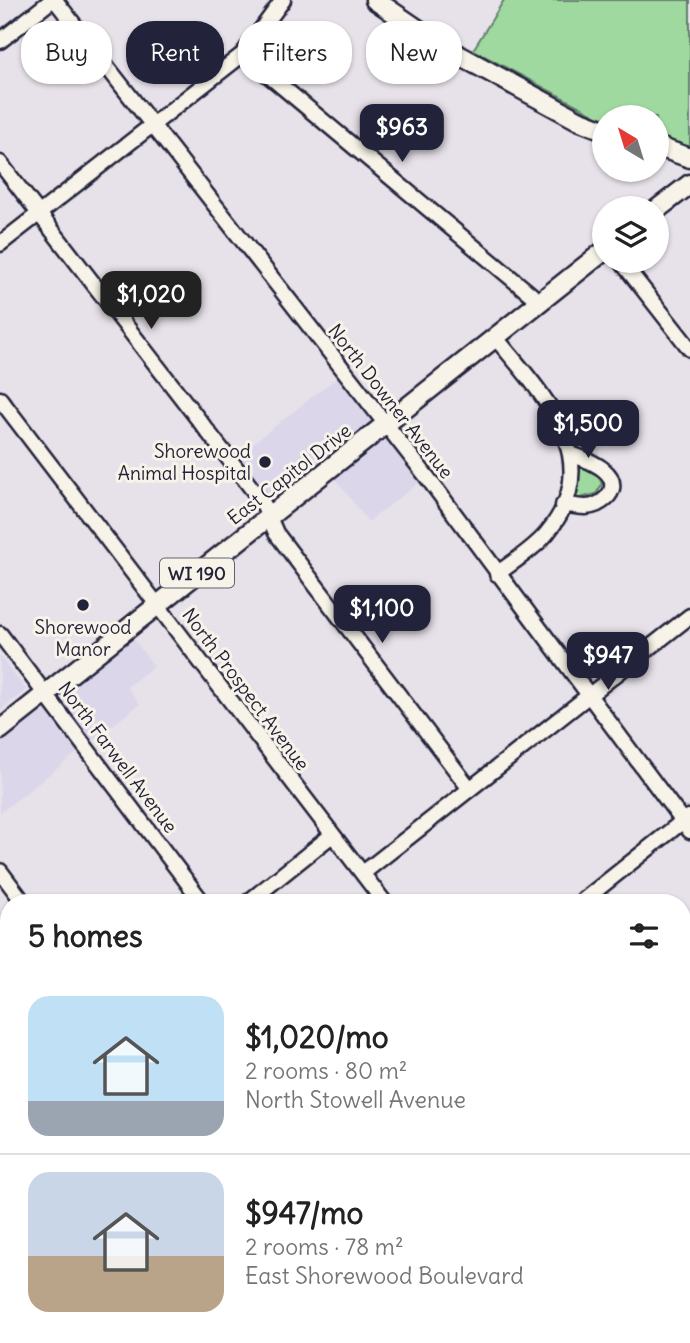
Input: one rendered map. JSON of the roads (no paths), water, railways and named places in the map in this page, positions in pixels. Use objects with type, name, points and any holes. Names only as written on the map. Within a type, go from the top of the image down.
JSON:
[{"type":"main road","points":[[375,0],[444,47],[592,125]]},
{"type":"main road","points":[[669,151],[690,158]]},
{"type":"main road","points":[[669,200],[690,184]]},
{"type":"main road","name":"East Capitol Drive","points":[[0,730],[592,261]]},
{"type":"street","points":[[0,41],[54,0]]},
{"type":"street","name":"North Downer Avenue","points":[[54,0],[386,424],[589,696],[688,823]]},
{"type":"street","points":[[267,21],[283,0]]},
{"type":"street","points":[[0,244],[238,58]]},
{"type":"street","points":[[279,84],[540,302]]},
{"type":"street","points":[[0,163],[263,503],[276,533],[470,789]]},
{"type":"street","points":[[630,273],[690,349]]},
{"type":"street","points":[[495,337],[549,406],[571,454],[569,488],[548,533],[498,574]]},
{"type":"street","name":"North Prospect Avenue","points":[[0,399],[378,894]]},
{"type":"street","points":[[563,505],[592,506],[604,501],[611,491],[612,483],[607,474],[585,459],[571,454]]},
{"type":"street","points":[[362,873],[690,616]]},
{"type":"street","name":"North Farwell Avenue","points":[[0,634],[197,894]]},
{"type":"street","points":[[592,894],[688,823]]},
{"type":"street","points":[[258,894],[332,835]]},
{"type":"street","points":[[0,871],[17,894]]},
{"type":"place","name":"Shorewood Animal Hospital","points":[[265,462]]},
{"type":"place","name":"Shorewood Manor","points":[[83,605]]}]
